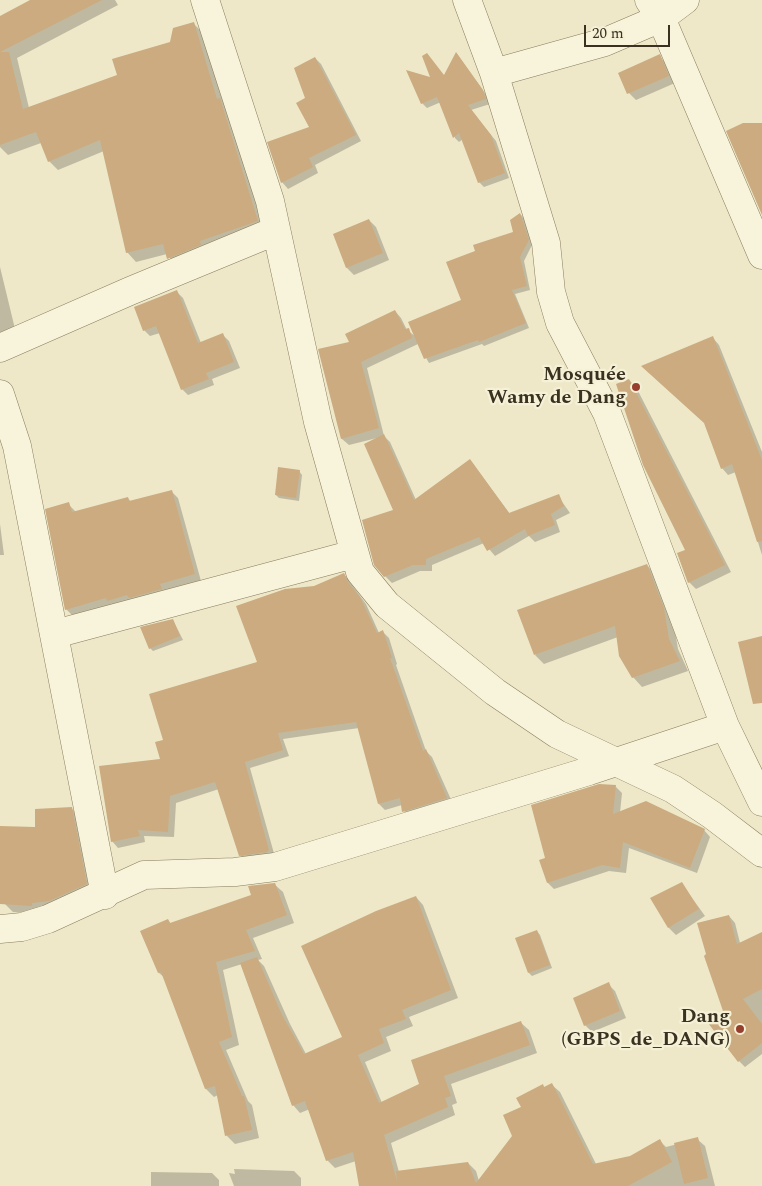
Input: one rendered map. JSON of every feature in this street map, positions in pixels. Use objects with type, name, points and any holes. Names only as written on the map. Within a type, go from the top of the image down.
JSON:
[{"type":"street","points":[[205,0],[270,201],[318,422],[360,572],[387,605],[428,640],[495,692],[557,734],[673,790],[712,814],[762,853]]},
{"type":"street","points":[[467,0],[494,73],[546,243],[551,292],[560,323],[607,412],[725,726],[762,802]]},
{"type":"street","points":[[494,73],[605,42],[655,9],[685,0]]},
{"type":"street","points":[[655,9],[762,255]]},
{"type":"street","points":[[0,348],[130,291],[275,231]]},
{"type":"street","points":[[0,394],[17,446],[105,895]]},
{"type":"street","points":[[55,634],[354,554]]},
{"type":"street","points":[[0,929],[22,927],[48,920],[105,895],[144,875],[235,872],[275,867],[616,762],[725,726]]},
{"type":"building","points":[[30,0],[102,0],[0,52],[0,16]]},
{"type":"building","points":[[194,22],[217,99],[220,98],[258,221],[200,241],[201,245],[167,259],[163,244],[126,253],[100,140],[48,162],[36,132],[0,145],[0,52],[9,52],[23,109],[117,75],[112,59],[170,42],[173,28]]},
{"type":"building","points":[[456,52],[483,90],[486,99],[468,105],[491,135],[505,173],[478,183],[459,133],[453,138],[437,97],[421,104],[406,70],[430,77],[422,56],[427,53],[444,75]]},
{"type":"building","points":[[660,54],[669,76],[627,94],[618,73]]},
{"type":"building","points":[[315,57],[356,135],[309,158],[313,167],[281,183],[267,142],[309,127],[296,103],[305,98],[294,68]]},
{"type":"building","points":[[743,123],[762,123],[762,215],[726,131]]},
{"type":"building","points":[[520,213],[529,240],[520,257],[527,286],[512,290],[526,323],[479,342],[478,340],[424,359],[408,322],[461,300],[446,262],[475,251],[473,245],[513,232],[510,220]]},
{"type":"building","points":[[369,219],[383,253],[346,268],[333,234]]},
{"type":"building","points":[[177,290],[198,343],[223,333],[234,362],[206,373],[209,379],[181,390],[156,326],[143,331],[134,307]]},
{"type":"building","points":[[395,310],[405,329],[409,328],[412,338],[361,362],[379,428],[341,439],[318,349],[349,342],[345,334]]},
{"type":"building","points":[[713,336],[762,460],[762,541],[757,542],[732,464],[721,469],[704,423],[641,366]]},
{"type":"building","points":[[629,379],[725,565],[688,583],[677,553],[685,550],[643,465],[616,384]]},
{"type":"building","points":[[384,434],[414,500],[470,459],[509,513],[559,494],[564,506],[551,514],[555,525],[528,536],[525,529],[487,551],[479,537],[426,559],[426,565],[413,565],[384,577],[374,565],[362,520],[393,510],[364,444]]},
{"type":"building","points":[[278,467],[300,470],[296,498],[275,495]]},
{"type":"building","points":[[172,490],[195,574],[160,584],[162,589],[129,598],[127,595],[107,601],[106,598],[65,610],[45,509],[69,502],[72,512],[128,497],[129,501]]},
{"type":"building","points":[[647,564],[664,608],[669,639],[680,661],[632,678],[619,656],[615,626],[534,655],[517,610]]},
{"type":"building","points":[[344,573],[348,582],[360,597],[377,633],[383,630],[392,658],[390,658],[423,751],[426,749],[447,798],[402,812],[400,798],[378,804],[356,722],[278,733],[283,750],[245,762],[269,850],[267,852],[239,856],[215,782],[170,796],[168,832],[138,830],[140,836],[111,842],[99,766],[160,759],[155,742],[163,740],[149,694],[257,662],[236,606],[285,589],[314,586]]},
{"type":"building","points":[[173,619],[180,636],[149,649],[140,627]]},
{"type":"building","points":[[762,636],[762,703],[753,704],[738,642]]},
{"type":"building","points":[[599,784],[616,785],[613,814],[646,801],[705,829],[690,868],[623,842],[620,868],[602,865],[547,883],[539,860],[545,858],[531,805]]},
{"type":"building","points":[[72,807],[87,884],[49,901],[32,903],[32,906],[0,904],[0,826],[35,827],[35,809]]},
{"type":"building","points":[[682,882],[699,909],[668,928],[650,898]]},
{"type":"building","points":[[275,883],[287,915],[246,930],[255,951],[216,962],[232,1037],[219,1042],[242,1096],[244,1096],[252,1130],[225,1136],[215,1086],[205,1089],[161,972],[158,973],[140,931],[168,919],[170,923],[251,895],[248,886]]},
{"type":"building","points":[[416,896],[451,990],[402,1010],[406,1019],[379,1029],[384,1043],[358,1055],[379,1103],[419,1084],[411,1060],[521,1021],[530,1045],[444,1076],[451,1096],[445,1098],[448,1107],[384,1135],[397,1181],[396,1171],[468,1162],[476,1183],[512,1136],[503,1115],[521,1107],[516,1098],[543,1084],[544,1087],[552,1083],[593,1164],[630,1156],[660,1139],[672,1162],[628,1186],[359,1186],[353,1152],[326,1161],[305,1101],[292,1106],[240,963],[257,957],[282,1015],[304,1054],[342,1037],[301,946],[376,911]]},
{"type":"building","points":[[729,915],[737,944],[762,932],[762,989],[743,999],[762,1024],[762,1043],[738,1062],[708,1023],[723,1011],[704,956],[706,954],[697,923]]},
{"type":"building","points":[[537,930],[550,965],[528,973],[515,938]]},
{"type":"building","points":[[609,982],[620,1011],[584,1026],[573,998]]},
{"type":"building","points":[[698,1137],[708,1178],[684,1184],[674,1143]]},
{"type":"place","name":"Mosquée Wamy de Dang","points":[[636,387]]},
{"type":"place","name":"Dang (GBPS_de_DANG)","points":[[740,1029]]}]
